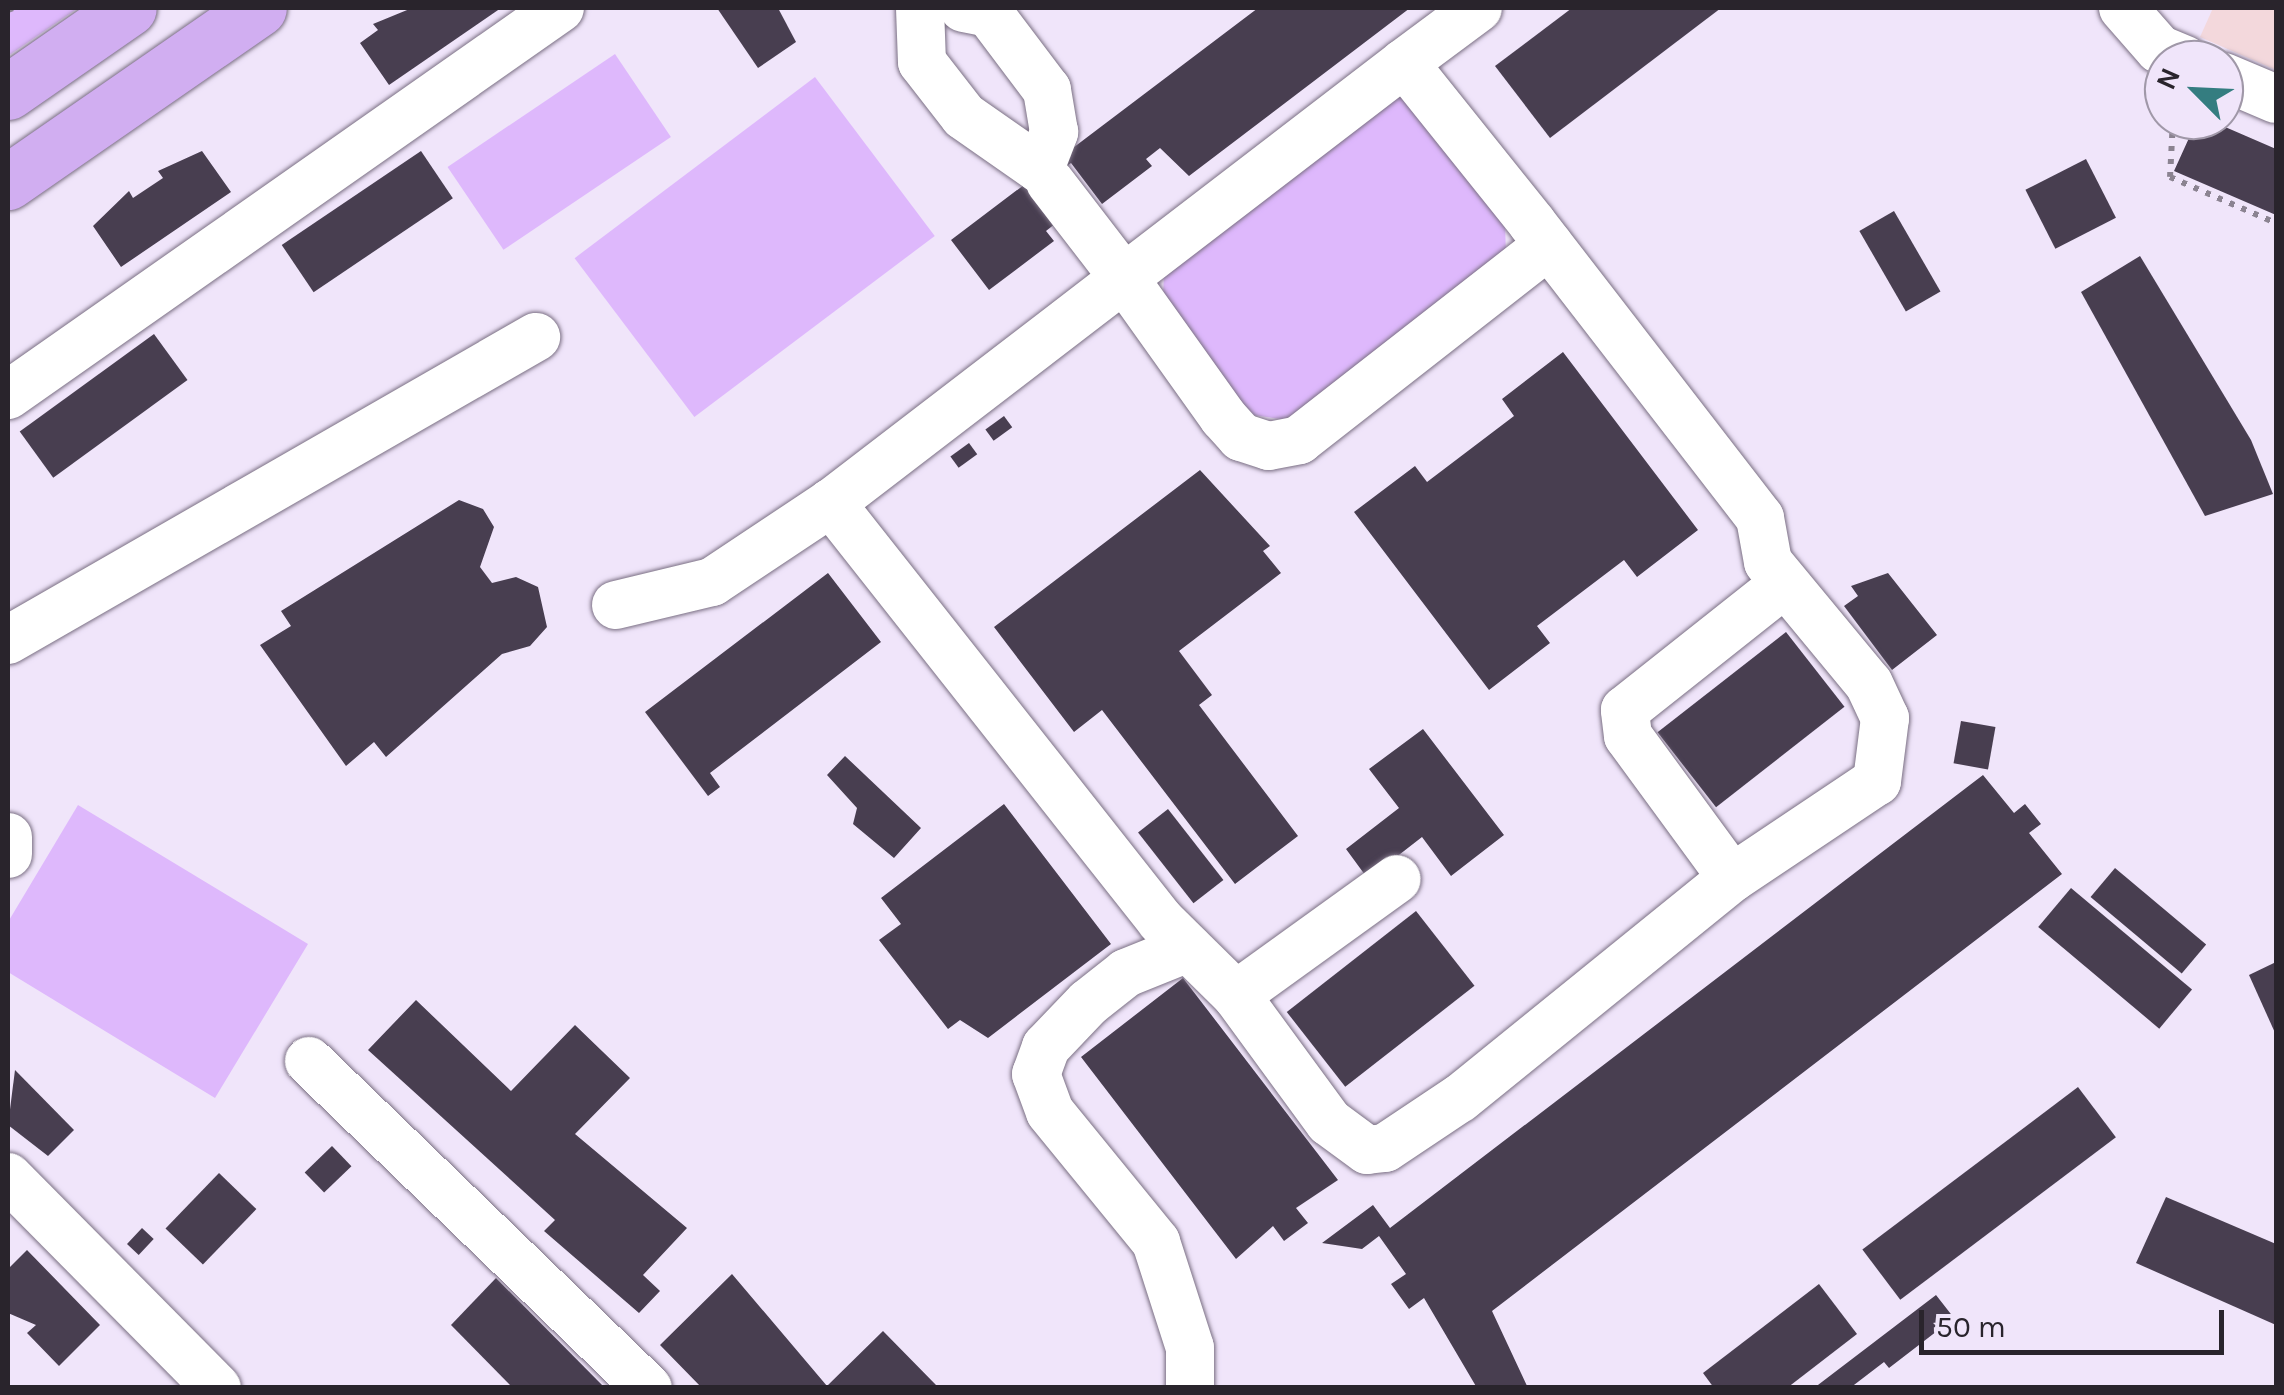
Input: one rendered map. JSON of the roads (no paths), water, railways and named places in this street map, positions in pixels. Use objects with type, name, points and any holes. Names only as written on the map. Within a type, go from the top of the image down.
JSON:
[{"type":"main road","points":[[8,92],[129,8]]},
{"type":"main road","points":[[8,182],[258,8]]},
{"type":"street","points":[[8,395],[560,8]]},
{"type":"street","points":[[920,8],[922,62],[964,116],[1040,169],[1054,132],[1046,90],[988,13],[963,8]]},
{"type":"street","points":[[616,606],[712,582],[830,503],[1478,8]]},
{"type":"street","points":[[2124,8],[2151,40]]},
{"type":"street","points":[[830,503],[1188,948],[1236,995],[1346,1141],[1385,1148],[1732,878],[1877,781],[1885,748],[1870,684],[1768,562],[1760,518],[1404,62]]},
{"type":"street","points":[[2244,86],[2276,100]]},
{"type":"street","points":[[1050,182],[1223,417],[1242,437],[1269,446],[1299,440],[1549,245]]},
{"type":"street","points":[[8,640],[536,337]]},
{"type":"street","points":[[1732,878],[1628,736],[1625,710],[1785,582]]},
{"type":"street","points":[[8,837],[8,854]]},
{"type":"street","points":[[1236,995],[1397,879]]},
{"type":"street","points":[[1188,948],[1126,973],[1088,1003],[1046,1047],[1036,1074],[1050,1112],[1156,1242],[1190,1348],[1190,1388]]},
{"type":"street","points":[[309,1060],[648,1388]]},
{"type":"street","points":[[8,1177],[217,1388]]}]
